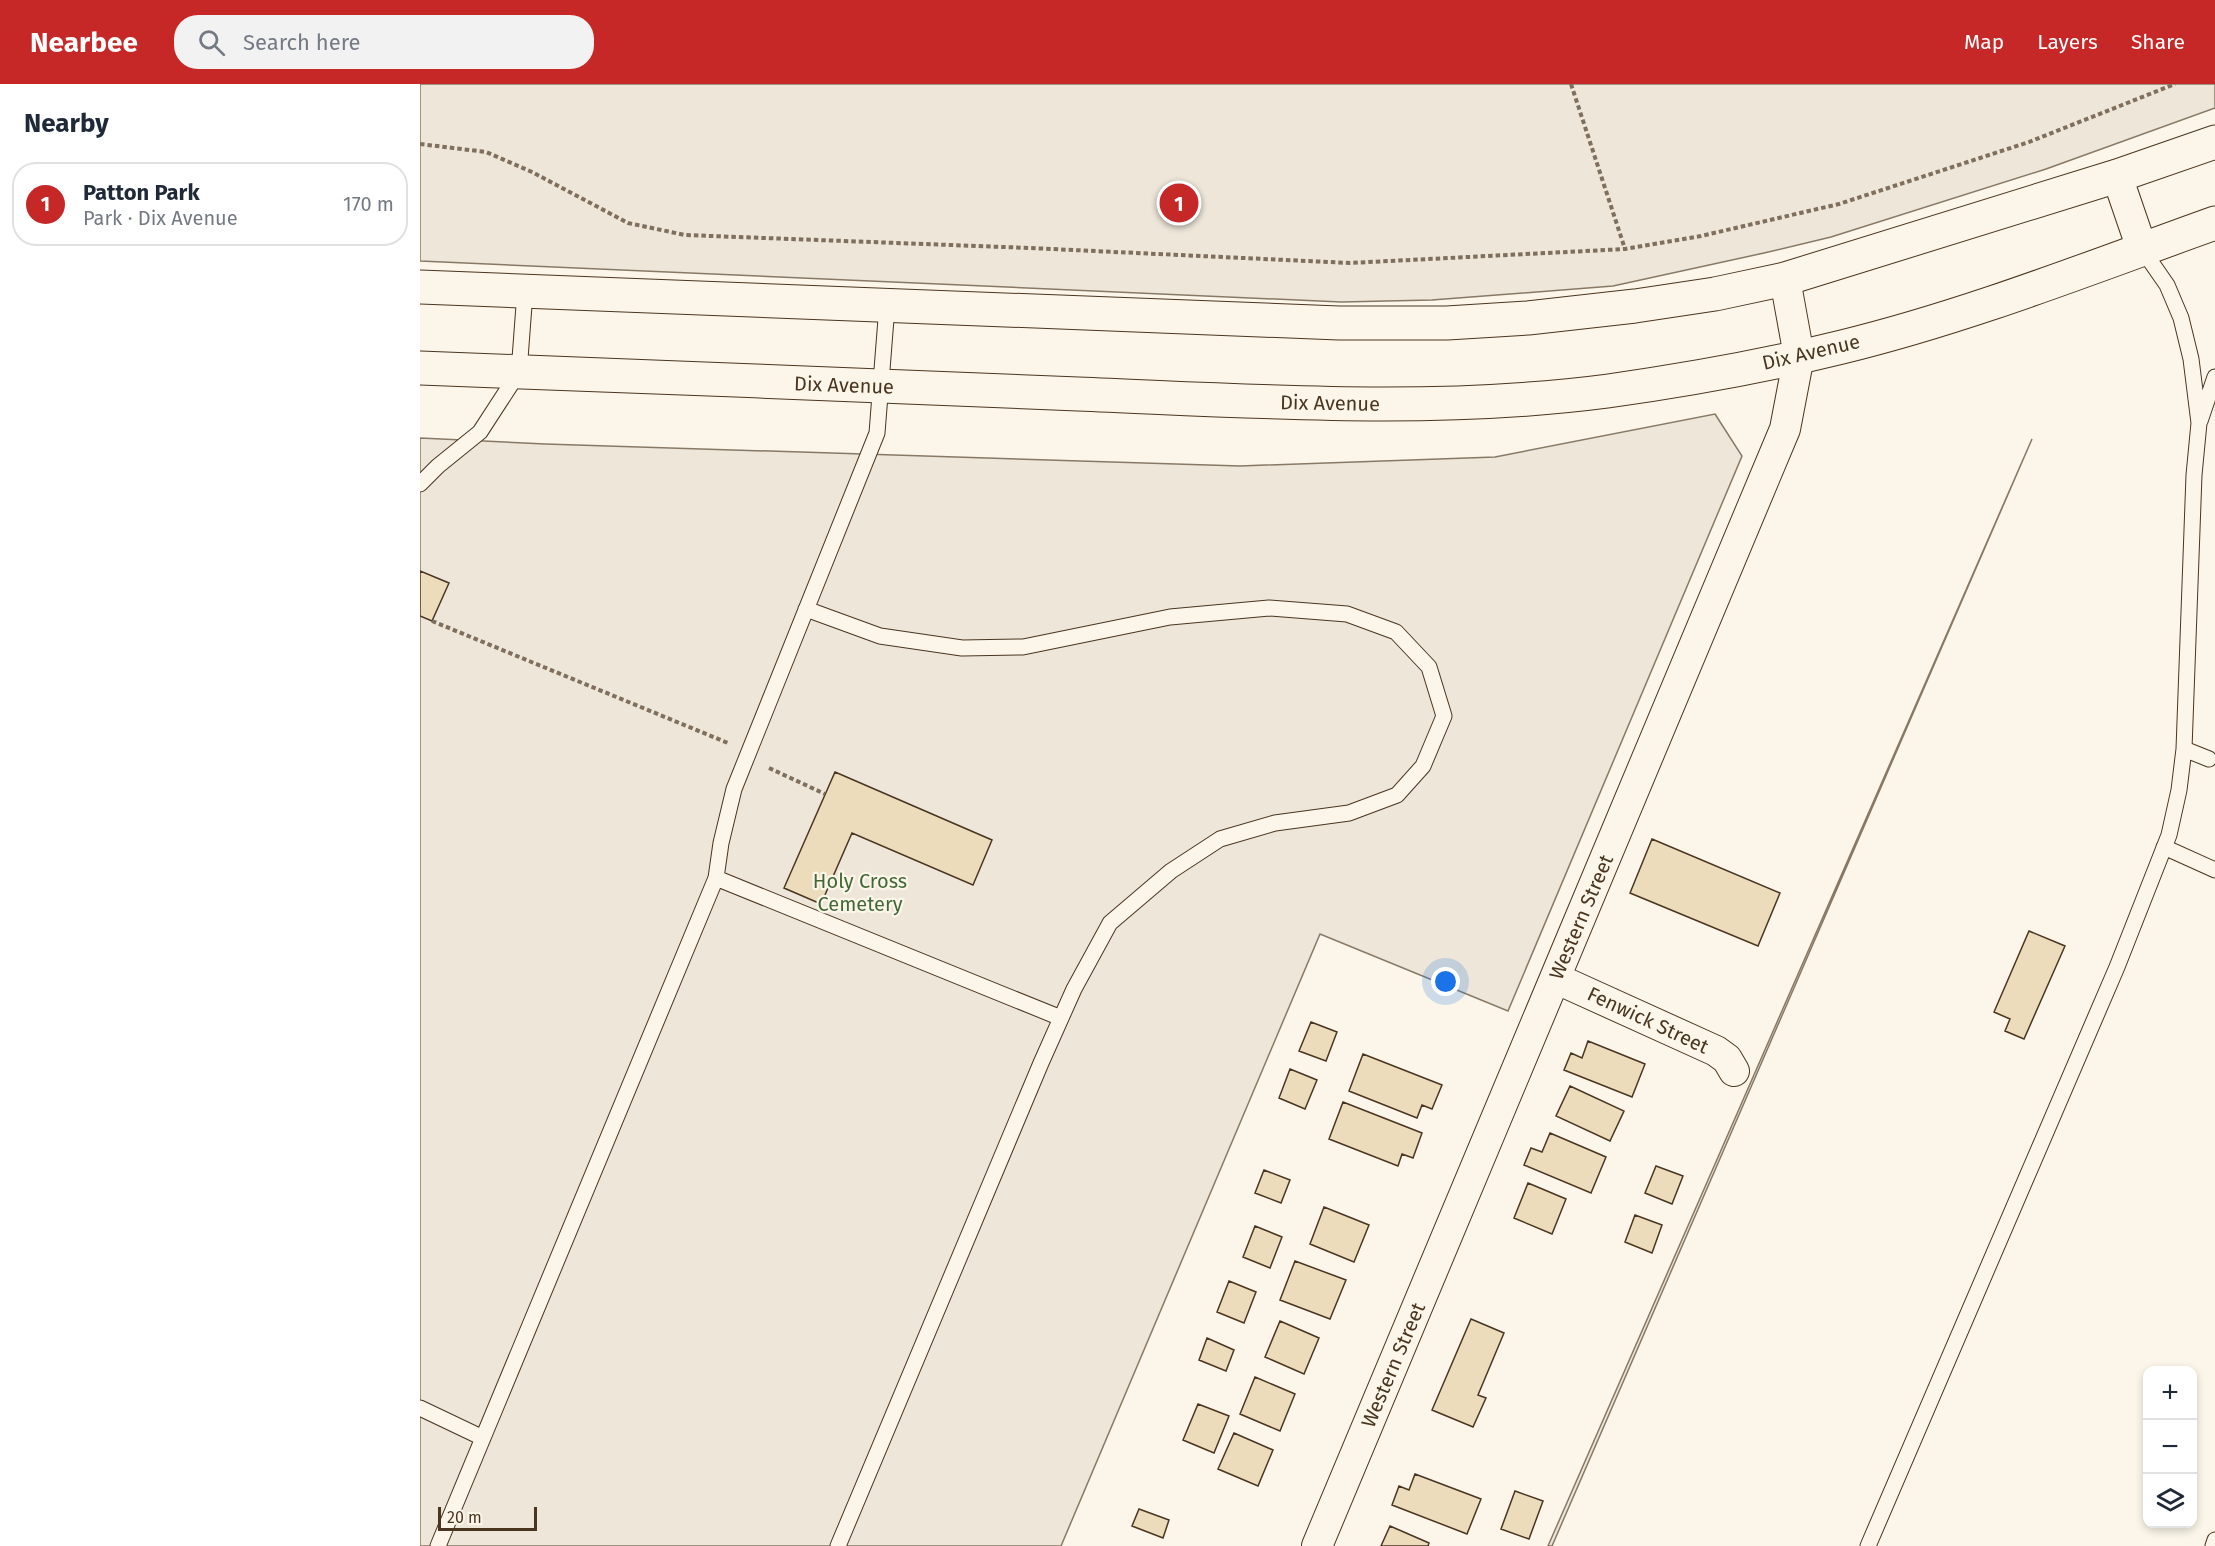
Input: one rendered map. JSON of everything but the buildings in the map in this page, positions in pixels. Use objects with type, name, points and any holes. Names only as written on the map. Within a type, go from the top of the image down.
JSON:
[{"type":"street","points":[[420,287],[1339,323],[1447,322],[1528,318],[1635,306],[1714,294],[1785,279],[2117,176],[2215,142]]},
{"type":"street","points":[[2117,176],[2142,249]]},
{"type":"street","name":"Dix Avenue","points":[[420,368],[1283,403],[1449,404],[1527,399],[1606,391],[1684,379],[1843,347],[2056,282],[2215,223]]},
{"type":"street","name":"Western Street","points":[[1317,1546],[1785,429],[1799,356],[1785,279]]},
{"type":"street","name":"Fenwick Street","points":[[1555,978],[1716,1051],[1727,1059],[1734,1071]]},
{"type":"lane","points":[[1868,1546],[2117,967],[2169,835],[2179,790],[2184,749],[2194,475],[2199,423],[2191,359],[2181,318],[2167,285],[2142,249]]},
{"type":"lane","points":[[420,484],[438,466],[480,432],[519,372],[525,292]]},
{"type":"lane","points":[[438,1546],[716,878],[720,843],[734,789],[877,434],[887,306]]},
{"type":"lane","points":[[2199,423],[2215,377]]},
{"type":"lane","points":[[806,609],[880,636],[962,648],[1023,647],[1170,617],[1269,608],[1347,615],[1396,632],[1429,667],[1444,716],[1423,766],[1396,795],[1349,813],[1275,823],[1220,839],[1170,871],[1110,923],[1061,1018],[838,1546]]},
{"type":"lane","points":[[2184,749],[2212,760],[2215,743]]},
{"type":"lane","points":[[2164,847],[2215,870]]},
{"type":"lane","points":[[716,878],[1061,1018]]},
{"type":"lane","points":[[420,1408],[483,1438]]},
{"type":"lane","points":[[2213,1546],[2215,1540]]},
{"type":"path","points":[[1571,84],[1625,249]]},
{"type":"path","points":[[420,144],[486,152],[532,171],[628,223],[685,234],[1350,263],[1625,249],[1701,236],[1839,204],[2029,142],[2175,84]]},
{"type":"path","points":[[432,621],[747,754],[825,794]]},
{"type":"green space","points":[[420,84],[2215,84],[2215,108],[2046,169],[1831,237],[1764,253],[1613,286],[1432,300],[1341,302],[420,261]]},
{"type":"green space","name":"Holy Cross Cemetery","points":[[1715,414],[1742,456],[1508,1011],[1320,934],[1061,1546],[420,1546],[420,438],[1240,466],[1495,457]]},
{"type":"green space","points":[[2032,439],[1552,1546],[1548,1546]]},
{"type":"place","name":"Patton Park","points":[[1179,203]]}]
